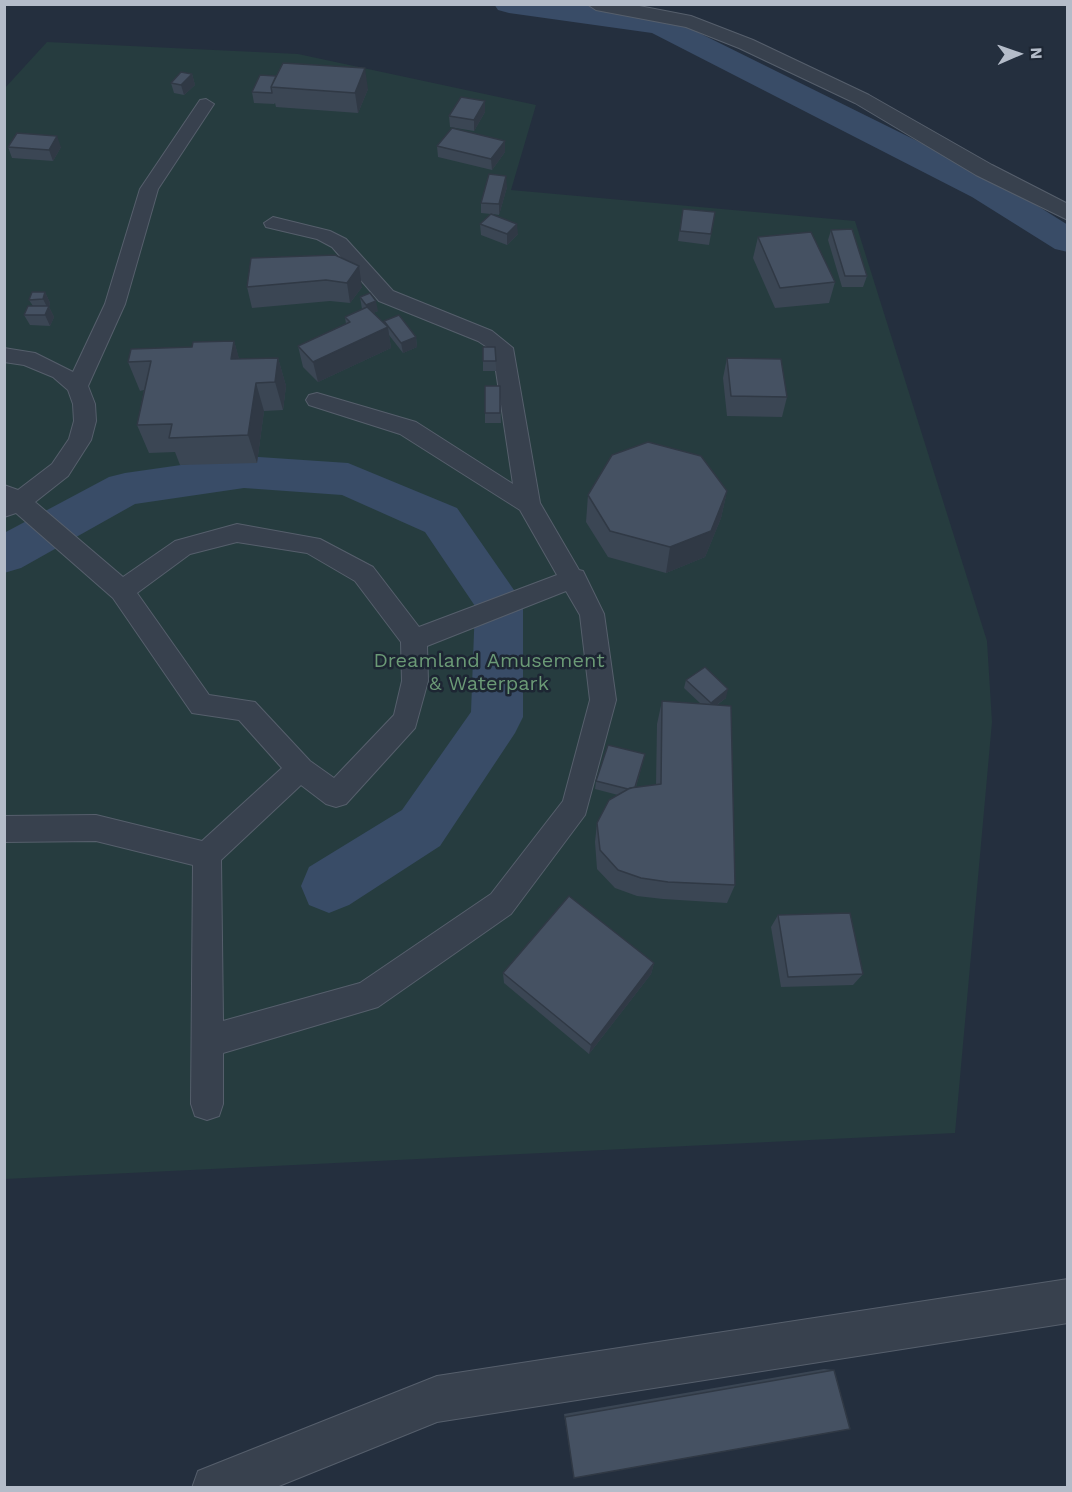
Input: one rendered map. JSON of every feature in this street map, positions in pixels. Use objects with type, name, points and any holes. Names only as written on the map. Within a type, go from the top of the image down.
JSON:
[{"type":"street","points":[[596,4],[691,22],[746,44],[862,99],[984,170],[1068,213]]},
{"type":"street","points":[[215,1488],[437,1399],[1068,1301]]},
{"type":"lane","points":[[77,386],[115,304],[150,189],[206,104]]},
{"type":"lane","points":[[206,1042],[367,996],[501,904],[575,806],[603,700],[592,614],[567,581],[528,504],[503,348],[485,336],[386,296],[339,243],[273,222]]},
{"type":"lane","points":[[4,356],[28,358],[60,372],[77,386],[84,404],[86,421],[80,440],[60,470],[15,505],[116,586],[201,705],[246,710],[300,769],[336,795],[406,720],[415,681],[414,640],[364,574],[312,545],[237,533],[183,547],[116,586]]},
{"type":"lane","points":[[317,400],[408,428],[528,504]]},
{"type":"lane","points":[[414,640],[567,581]]},
{"type":"lane","points":[[207,1104],[207,855],[300,769]]},
{"type":"lane","points":[[4,829],[96,828],[207,855]]},
{"type":"green space","name":"Dreamland Amusement & Waterpark","points":[[47,42],[298,54],[536,105],[511,190],[855,221],[987,641],[992,722],[955,1133],[5,1179],[4,89]]},
{"type":"building","points":[[283,63],[365,68],[355,93],[271,87]]},
{"type":"building","points":[[181,72],[192,74],[181,85],[171,83]]},
{"type":"building","points":[[260,75],[276,76],[271,87],[272,93],[252,92]]},
{"type":"building","points":[[461,97],[485,101],[474,120],[449,116]]},
{"type":"building","points":[[452,128],[505,141],[491,159],[437,146]]},
{"type":"building","points":[[17,133],[57,136],[49,150],[8,147]]},
{"type":"building","points":[[489,174],[506,176],[499,204],[481,203]]},
{"type":"building","points":[[683,209],[715,212],[711,234],[680,231]]},
{"type":"building","points":[[491,214],[517,224],[507,234],[480,224]]},
{"type":"building","points":[[852,229],[867,276],[845,276],[831,230]]},
{"type":"building","points":[[811,232],[835,282],[780,288],[758,237]]},
{"type":"building","points":[[335,255],[359,266],[347,283],[326,280],[247,287],[251,258]]},
{"type":"building","points":[[32,292],[45,292],[43,299],[29,300]]},
{"type":"building","points":[[370,293],[376,301],[366,305],[360,297]]},
{"type":"building","points":[[28,306],[49,306],[45,315],[24,315]]},
{"type":"building","points":[[367,307],[388,327],[313,362],[298,346],[350,322],[345,317]]},
{"type":"building","points":[[399,315],[416,337],[401,343],[384,321]]},
{"type":"building","points":[[234,341],[231,359],[278,358],[275,382],[256,383],[248,435],[169,438],[172,424],[137,425],[151,361],[128,362],[131,349],[192,347],[193,342]]},
{"type":"building","points":[[483,347],[495,347],[496,361],[483,361]]},
{"type":"building","points":[[727,358],[781,359],[787,397],[731,396]]},
{"type":"building","points":[[485,386],[500,386],[500,413],[485,413]]},
{"type":"building","points":[[648,442],[701,456],[727,491],[711,531],[670,547],[610,531],[588,495],[612,455]]},
{"type":"building","points":[[705,667],[728,689],[711,703],[686,680]]},
{"type":"building","points":[[662,701],[731,706],[735,885],[668,882],[641,878],[618,870],[600,850],[597,823],[609,800],[630,788],[661,784]]},
{"type":"building","points":[[608,745],[645,754],[635,787],[628,789],[596,781]]},
{"type":"building","points":[[569,896],[654,963],[591,1045],[503,973]]},
{"type":"building","points":[[850,913],[863,974],[788,977],[778,915]]},
{"type":"building","points":[[834,1370],[850,1429],[574,1478],[565,1417]]},
{"type":"waterway","points":[[509,4],[660,25],[985,189],[1068,241]]},
{"type":"waterway","points":[[4,555],[125,489],[244,472],[348,479],[441,520],[499,603],[497,717],[421,828],[329,886]]}]
